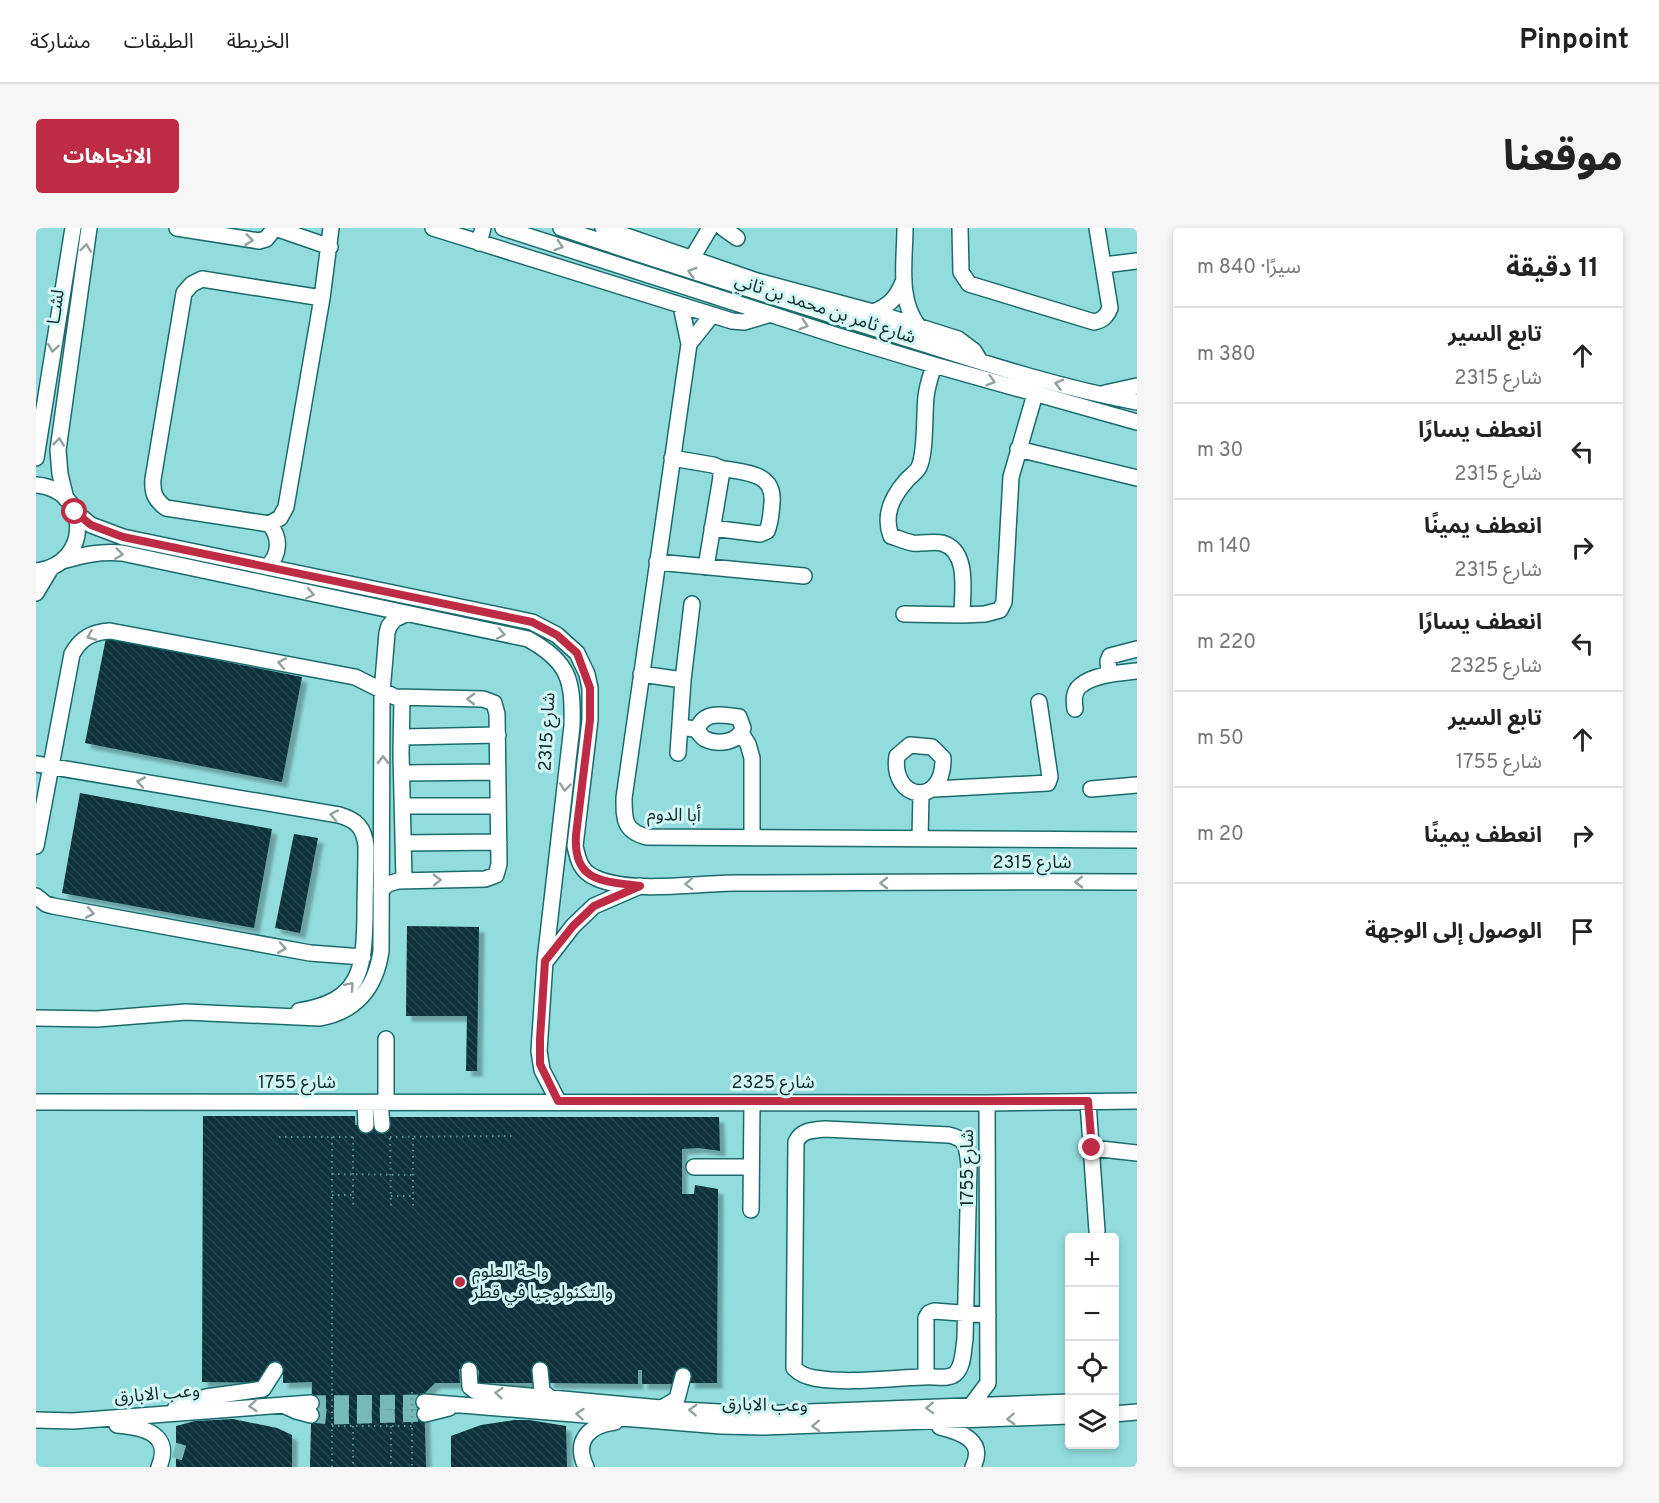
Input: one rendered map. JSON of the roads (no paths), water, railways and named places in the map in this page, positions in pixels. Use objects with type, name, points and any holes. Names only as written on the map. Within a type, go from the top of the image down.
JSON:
[{"type":"street","name":"لشــا","points":[[36,458],[73,228]]},
{"type":"street","name":"لشــا","points":[[50,566],[72,549],[78,534],[60,474],[58,450],[89,228]]},
{"type":"street","points":[[177,228],[259,241],[266,239],[275,228],[332,234],[322,298],[286,507],[280,518],[269,524],[166,508],[157,501],[152,490],[184,293],[192,284],[202,279],[322,298]]},
{"type":"street","points":[[433,228],[481,235],[712,315],[741,322],[771,314]]},
{"type":"street","name":"شارع ثامر بن محمد بن ثاني","points":[[503,228],[934,365],[1137,422]]},
{"type":"street","name":"شارع ثامر بن محمد بن ثاني","points":[[561,228],[685,270],[980,361],[1097,394],[1137,402]]},
{"type":"street","points":[[603,228],[757,281],[873,312],[958,339],[974,351],[980,361]]},
{"type":"street","points":[[692,258],[710,228]]},
{"type":"street","points":[[723,228],[737,238]]},
{"type":"street","points":[[905,228],[904,280],[908,309],[919,327]]},
{"type":"street","points":[[960,228],[961,272],[969,284],[1094,322],[1107,315],[1110,308],[1097,228]]},
{"type":"street","points":[[1104,265],[1137,261]]},
{"type":"street","points":[[873,312],[884,308],[894,300],[904,280]]},
{"type":"street","name":"أبا الدوم","points":[[681,306],[689,344],[624,798],[625,817],[630,829],[636,834],[647,837],[1137,840]]},
{"type":"street","name":"أبا الدوم","points":[[689,344],[712,315]]},
{"type":"street","points":[[934,365],[926,393],[922,457],[919,469],[894,496],[887,514],[891,536],[912,543],[940,543],[949,546],[956,553],[962,571],[962,615]]},
{"type":"street","points":[[1097,394],[1137,386]]},
{"type":"street","points":[[904,614],[962,615],[985,614],[1000,610],[1004,602],[1011,477],[1035,394]]},
{"type":"street","points":[[1018,449],[1137,478]]},
{"type":"street","points":[[672,458],[760,476],[768,483],[773,492],[767,531],[760,534],[712,528]]},
{"type":"street","points":[[706,567],[720,468]]},
{"type":"street","name":"شارع 2315","points":[[36,485],[55,490],[91,525],[123,537],[532,622],[544,627],[577,653],[590,688],[590,720],[576,846],[579,864],[594,878],[640,886],[714,883],[1137,882]]},
{"type":"street","points":[[267,567],[275,558],[278,546],[276,534],[269,524]]},
{"type":"street","name":"شارع 2315","points":[[50,566],[103,551],[122,553],[528,639],[553,656],[568,676],[571,688],[572,726],[545,961],[540,1039],[540,1064],[558,1101]]},
{"type":"street","points":[[657,562],[804,576]]},
{"type":"street","points":[[36,593],[50,566]]},
{"type":"street","points":[[678,753],[683,680],[692,604]]},
{"type":"street","points":[[36,1018],[97,1018],[186,1012],[305,1018],[333,1016],[345,1010],[364,994],[377,974],[379,964],[382,692],[387,633],[395,619],[406,614]]},
{"type":"street","points":[[36,846],[43,765],[72,654],[87,636],[110,631],[356,677],[371,683],[382,692],[402,699],[489,700],[497,708],[499,870],[491,878],[404,880],[392,882],[381,890]]},
{"type":"street","points":[[1075,709],[1074,697],[1080,686],[1109,674],[1134,671],[1132,650],[1110,656],[1109,674]]},
{"type":"street","points":[[641,674],[683,680]]},
{"type":"street","points":[[402,699],[404,880]]},
{"type":"street","points":[[920,838],[928,791],[1048,783],[1050,777],[1039,702]]},
{"type":"street","points":[[697,730],[703,718],[709,715],[738,717],[742,723],[741,733],[748,744],[752,758],[752,837]]},
{"type":"street","points":[[680,727],[697,730],[706,740],[731,741],[741,733]]},
{"type":"street","points":[[403,737],[498,735]]},
{"type":"street","points":[[43,765],[339,815],[355,821],[364,831],[366,846],[363,957],[355,981],[334,1001],[322,1006],[278,1015]]},
{"type":"street","points":[[403,773],[498,772]]},
{"type":"street","points":[[1091,789],[1137,785]]},
{"type":"street","points":[[403,806],[498,806]]},
{"type":"street","points":[[403,843],[499,842]]},
{"type":"street","name":"شارع 2315","points":[[545,961],[573,926],[594,906],[640,886]]},
{"type":"street","points":[[36,896],[46,904],[53,906],[310,953],[363,957]]},
{"type":"street","points":[[364,1131],[377,1102],[386,1039]]},
{"type":"street","name":"شارع 1755","points":[[36,1102],[558,1101]]},
{"type":"street","name":"شارع 2325","points":[[558,1101],[987,1103]]},
{"type":"street","points":[[1088,1101],[1097,1232]]},
{"type":"street","points":[[987,1103],[1137,1101]]},
{"type":"street","points":[[377,1102],[384,1133]]},
{"type":"street","points":[[751,1210],[752,1103]]},
{"type":"street","name":"شارع 1755","points":[[987,1103],[988,1383]]},
{"type":"street","points":[[825,1129],[926,1132],[958,1137],[966,1147],[969,1166],[968,1209],[963,1355],[957,1372],[950,1377],[926,1376],[877,1381],[815,1378],[800,1374],[794,1368],[796,1142],[798,1138],[805,1133],[825,1129]]},
{"type":"street","points":[[1092,1148],[1137,1153]]},
{"type":"street","points":[[694,1167],[751,1167]]},
{"type":"street","points":[[968,1209],[988,1208]]},
{"type":"street","points":[[926,1376],[926,1318],[929,1313],[934,1311],[988,1315]]},
{"type":"street","points":[[167,1413],[206,1397],[263,1389],[275,1370]]},
{"type":"street","points":[[469,1370],[470,1387],[475,1391],[755,1414],[1065,1402]]},
{"type":"street","points":[[540,1370],[542,1391],[550,1398]]},
{"type":"street","points":[[662,1408],[677,1399],[682,1376]]},
{"type":"street","points":[[970,1407],[988,1383],[1009,1404]]},
{"type":"street","name":"وعب الابارق","points":[[420,1403],[460,1404],[721,1426],[763,1427],[1065,1416]]},
{"type":"street","name":"وعب الابارق","points":[[36,1420],[73,1421],[281,1404],[311,1409]]},
{"type":"street","points":[[1119,1414],[1137,1413]]},
{"type":"street","points":[[586,1467],[582,1459],[582,1446],[591,1429],[603,1423],[642,1419]]},
{"type":"street","points":[[73,1421],[138,1426],[150,1431],[166,1456]]},
{"type":"street","points":[[924,1423],[960,1432],[969,1438],[975,1450],[973,1467]]},
{"type":"tunnel","points":[[311,1403],[424,1402]]},
{"type":"tunnel","points":[[311,1415],[331,1417],[425,1414]]},
{"type":"tunnel","points":[[174,1450],[184,1453]]},
{"type":"place","name":"واحة العلوم والتكنولوجيا في قطر","points":[[460,1282]]}]
